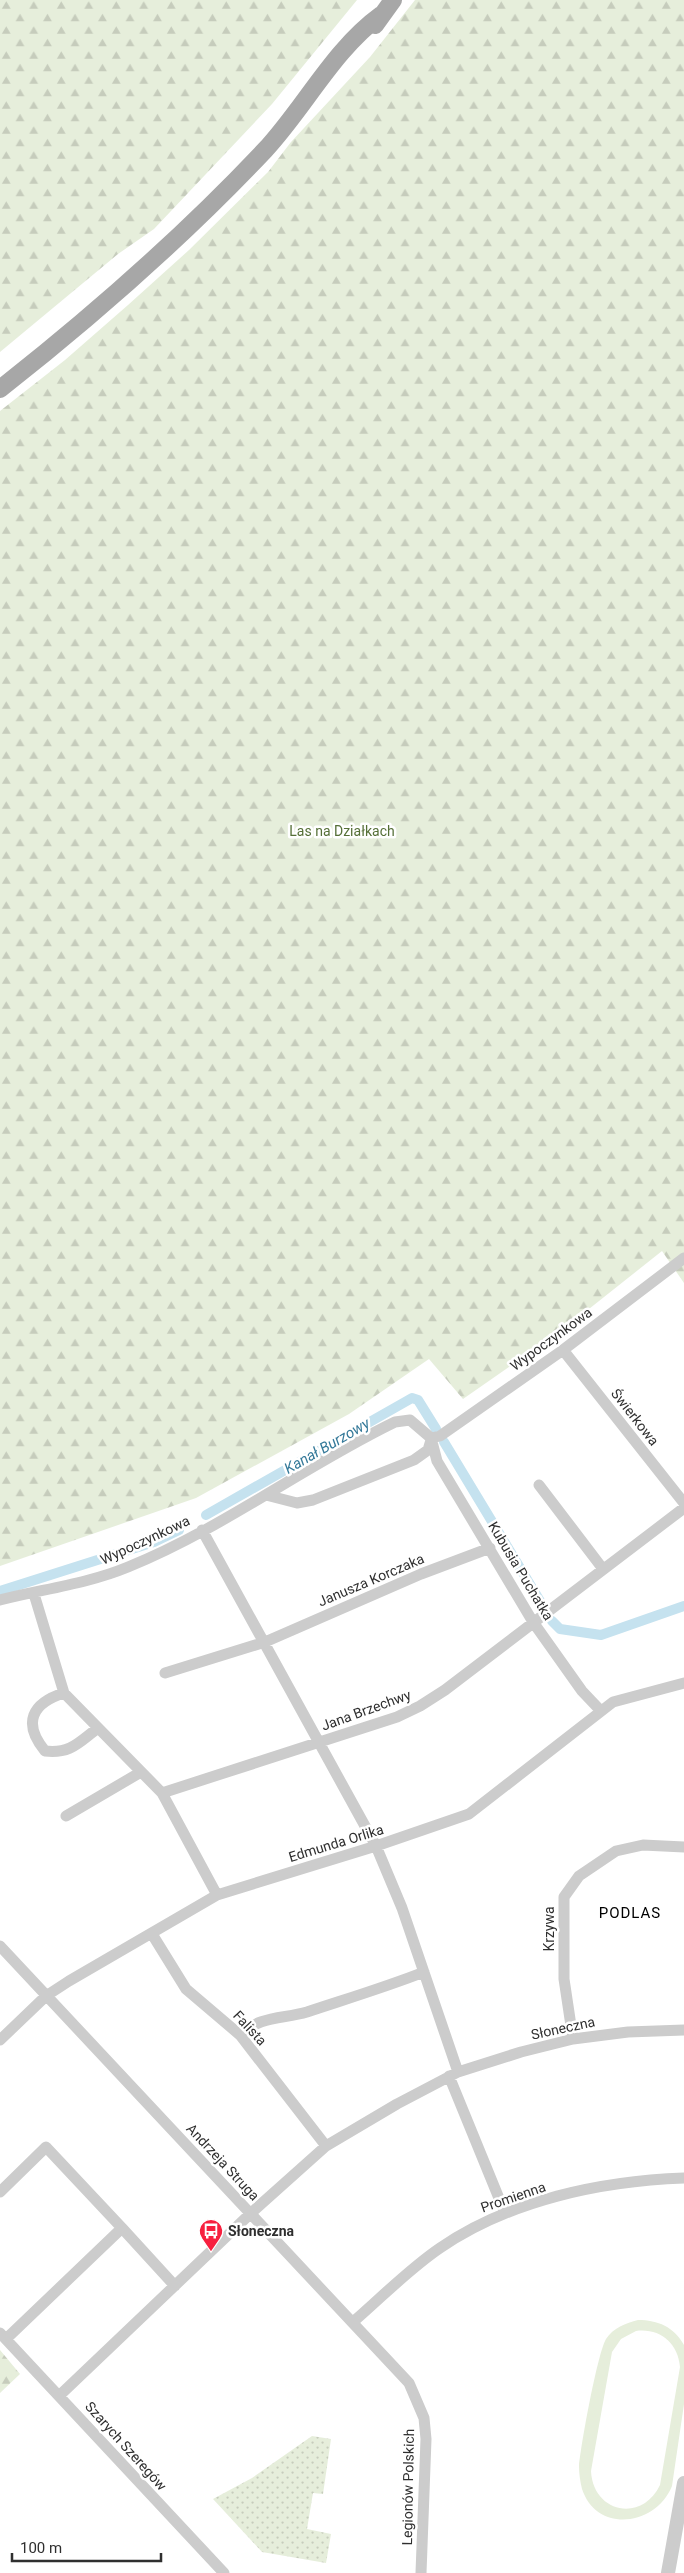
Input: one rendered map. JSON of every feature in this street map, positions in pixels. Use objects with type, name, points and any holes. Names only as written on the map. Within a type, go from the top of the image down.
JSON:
[{"type":"main road","points":[[0,388],[135,277],[241,175],[290,122],[312,107],[356,54],[393,0]]},
{"type":"street","name":"Wypoczynkowa","points":[[0,1600],[94,1580],[128,1568],[202,1530],[266,1495],[304,1471],[395,1422],[410,1420],[431,1438],[448,1432],[563,1350],[684,1258]]},
{"type":"street","name":"Świerkowa","points":[[563,1350],[684,1504]]},
{"type":"street","points":[[266,1495],[297,1503],[313,1500],[414,1460],[428,1450],[431,1438]]},
{"type":"street","name":"Kubusia Puchatka","points":[[431,1438],[437,1461],[533,1622],[582,1691],[600,1710]]},
{"type":"street","points":[[538,1485],[603,1569]]},
{"type":"street","name":"Jana Brzechwy","points":[[162,1793],[397,1717],[420,1706],[445,1690],[684,1508]]},
{"type":"street","points":[[202,1530],[321,1742],[376,1846],[424,1972],[453,2074],[505,2213]]},
{"type":"street","name":"Janusza Korczaka","points":[[165,1673],[265,1642],[421,1574],[490,1548]]},
{"type":"street","points":[[34,1594],[64,1693],[162,1793],[218,1895]]},
{"type":"street","name":"Edmunda Orlika","points":[[0,2040],[46,1996],[218,1895],[376,1846],[469,1814],[600,1710],[613,1702],[684,1683]]},
{"type":"street","points":[[64,1693],[48,1698],[37,1707],[32,1724],[36,1740],[45,1751],[59,1753],[72,1748],[98,1728]]},
{"type":"street","points":[[66,1816],[141,1772]]},
{"type":"street","name":"Krzywa","points":[[574,2039],[564,1979],[564,1897],[579,1876],[616,1851],[643,1845],[684,1847]]},
{"type":"street","name":"Falista","points":[[152,1934],[186,1989],[240,2035],[326,2146]]},
{"type":"street","name":"Andrzeja Struga","points":[[0,1946],[409,2383],[419,2403]]},
{"type":"street","points":[[240,2035],[249,2026],[263,2020],[305,2013],[424,1972]]},
{"type":"street","name":"Słoneczna","points":[[60,2396],[250,2214],[326,2146],[453,2074],[574,2039],[628,2032],[684,2030]]},
{"type":"street","points":[[0,2192],[46,2147],[175,2286]]},
{"type":"street","name":"Promienna","points":[[353,2322],[439,2248],[471,2229],[505,2213],[575,2193],[620,2184],[684,2178]]},
{"type":"street","name":"Szarych Szeregów","points":[[122,2228],[3,2336],[224,2573]]},
{"type":"street","name":"Legionów Polskich","points":[[419,2403],[424,2418],[426,2439],[421,2573]]},
{"type":"street","points":[[668,2573],[680,2531],[684,2483]]},
{"type":"green space","points":[[0,0],[357,0],[272,104],[154,229],[118,254],[0,352]]},
{"type":"green space","name":"Las na Działkach","points":[[415,0],[684,0],[684,1283],[662,1251],[565,1328],[463,1399],[429,1359],[349,1414],[196,1498],[0,1566],[0,411],[65,360],[128,305],[189,250],[268,172],[291,142],[370,57]]},
{"type":"green space","points":[[645,2320],[659,2323],[670,2329],[684,2345],[684,2404],[672,2486],[664,2499],[653,2510],[627,2519],[613,2518],[600,2513],[590,2503],[582,2489],[579,2466],[590,2401],[602,2348],[612,2332],[633,2321]],"holes":[[[636,2331],[660,2335],[672,2344],[679,2358],[680,2367],[660,2485],[652,2497],[642,2505],[620,2508],[609,2504],[600,2496],[594,2485],[591,2471],[612,2352],[621,2339]]]},
{"type":"green space","points":[[0,2350],[20,2374],[0,2393]]},
{"type":"green space","points":[[312,2436],[331,2439],[323,2494],[313,2493],[307,2529],[331,2534],[326,2563],[262,2552],[213,2499],[252,2478]]},
{"type":"waterway","name":"Kanał Burzowy","points":[[206,1515],[412,1398],[418,1400],[436,1429]]},
{"type":"waterway","name":"Kanał Burzowy","points":[[444,1442],[540,1601]]},
{"type":"waterway","name":"Kanał Burzowy","points":[[0,1591],[154,1542],[179,1530]]},
{"type":"waterway","name":"Kanał Burzowy","points":[[552,1621],[560,1629],[601,1635],[684,1606]]},
{"type":"place","name":"Słoneczna","points":[[211,2252]]},
{"type":"district","name":"PODLAS","points":[[630,1913]]}]
